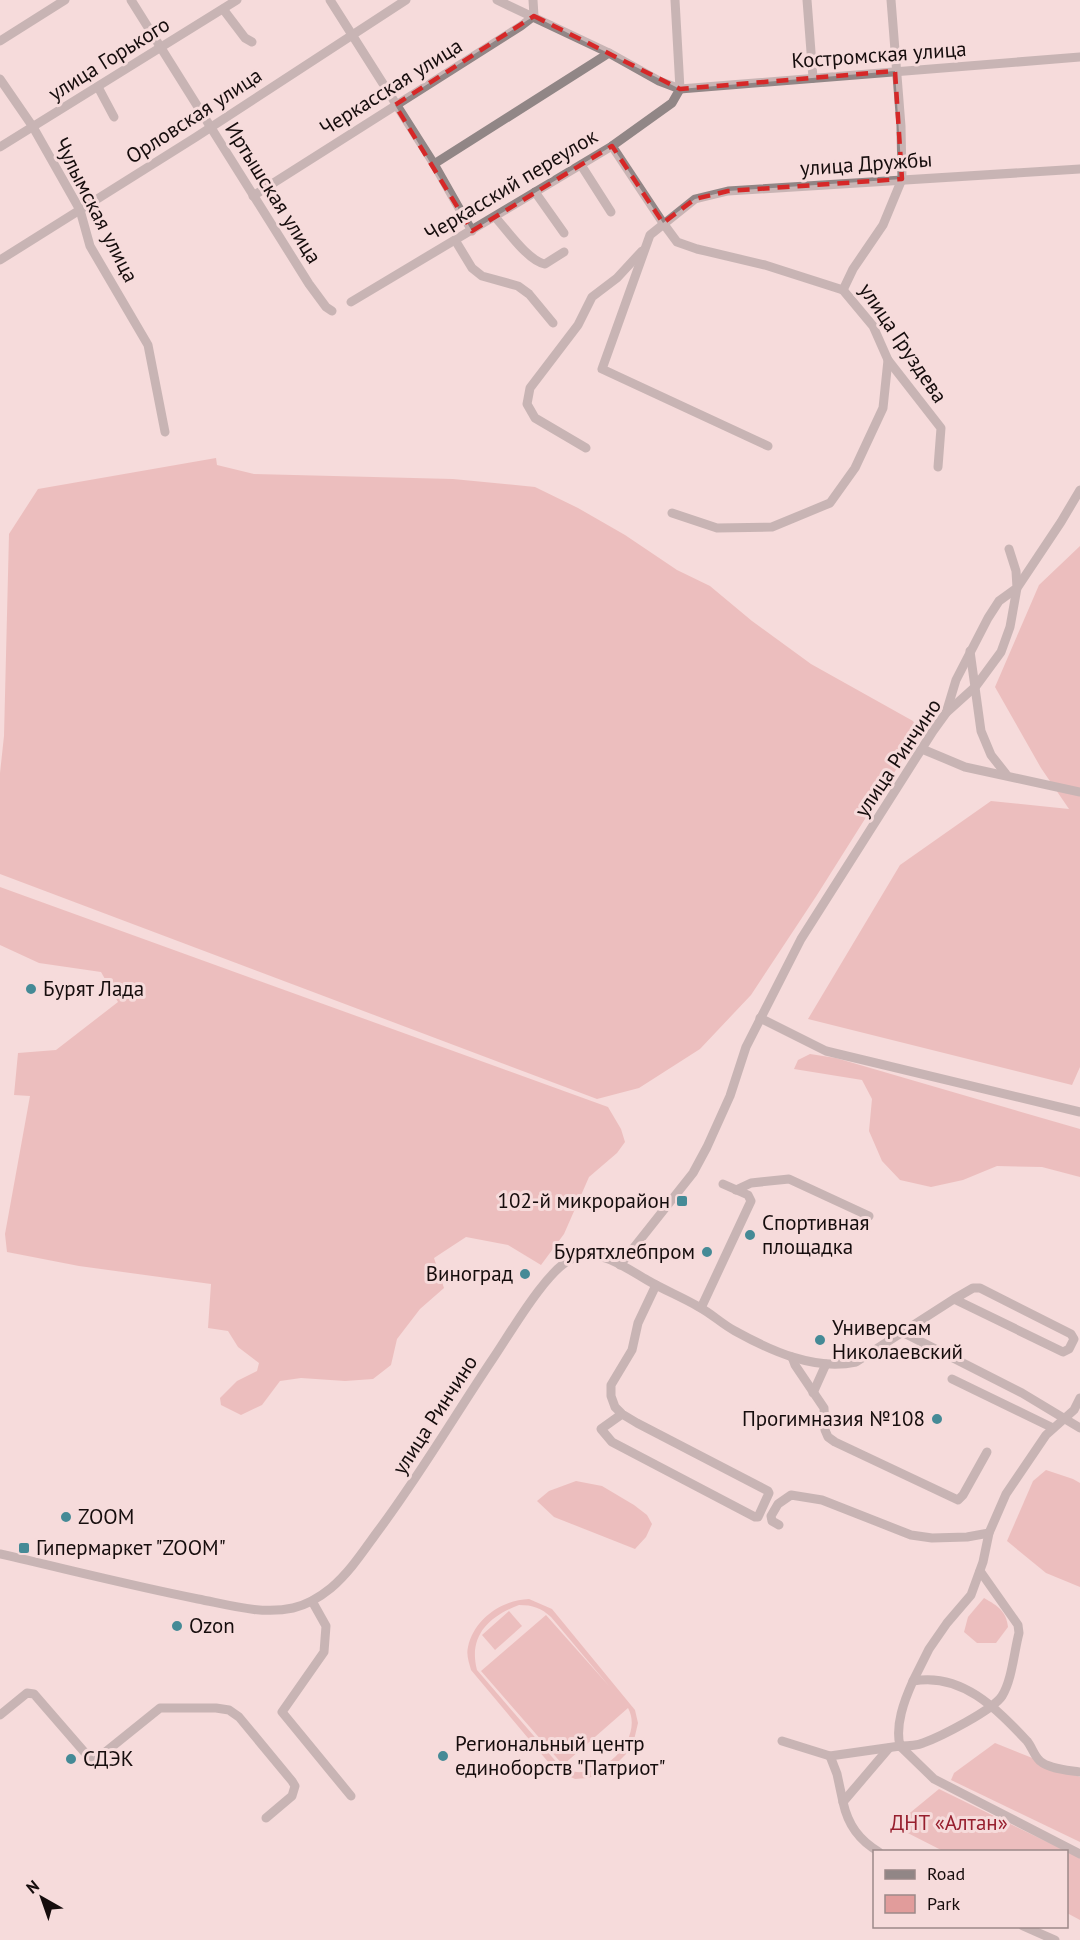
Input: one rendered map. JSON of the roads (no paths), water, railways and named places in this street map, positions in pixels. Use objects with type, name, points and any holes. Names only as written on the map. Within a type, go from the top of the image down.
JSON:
[{"type":"street","points":[[42,0],[49,10]]},
{"type":"street","points":[[0,40],[65,0]]},
{"type":"street","name":"Иртышская улица","points":[[131,0],[309,284],[326,307],[332,310]]},
{"type":"street","name":"улица Горького","points":[[0,147],[237,0]]},
{"type":"street","points":[[330,0],[434,164],[472,231]]},
{"type":"street","name":"Орловская улица","points":[[0,260],[406,0]]},
{"type":"street","points":[[497,0],[609,53],[659,81],[680,89],[675,0]]},
{"type":"street","points":[[533,0],[534,16]]},
{"type":"street","points":[[807,0],[813,78]]},
{"type":"street","name":"улица Груздева","points":[[891,0],[901,126],[902,179],[883,225],[853,269],[843,290],[873,326],[888,360],[941,428],[938,467]]},
{"type":"street","points":[[223,9],[245,38],[252,42]]},
{"type":"street","name":"Черкасская улица","points":[[253,196],[522,26],[534,16]]},
{"type":"street","points":[[434,164],[609,53]]},
{"type":"street","name":"Костромская улица","points":[[680,89],[1080,57]]},
{"type":"street","name":"Чулымская улица","points":[[0,79],[33,127],[80,210],[90,246],[148,345],[165,432]]},
{"type":"street","points":[[98,87],[114,117]]},
{"type":"street","name":"Черкасский переулок","points":[[351,302],[612,146],[672,103],[680,89]]},
{"type":"street","points":[[612,146],[677,242],[765,265],[843,290]]},
{"type":"street","points":[[581,165],[611,212]]},
{"type":"street","name":"улица Дружбы","points":[[646,248],[650,235],[694,199],[728,192],[1080,169]]},
{"type":"street","points":[[535,192],[564,233]]},
{"type":"street","points":[[495,217],[539,263],[545,264],[564,252]]},
{"type":"street","points":[[455,240],[472,268],[482,276],[518,286],[529,294],[553,323]]},
{"type":"street","points":[[646,248],[602,369],[768,446]]},
{"type":"street","points":[[586,448],[535,418],[527,404],[530,388],[578,325],[592,297],[617,278],[646,248]]},
{"type":"street","points":[[672,513],[717,528],[772,527],[830,503],[855,468],[883,408],[888,360]]},
{"type":"street","name":"улица Ринчино","points":[[0,1554],[175,1594],[244,1608],[273,1611],[295,1608],[312,1601],[351,1568],[437,1447],[533,1300],[563,1264],[585,1254],[595,1255],[620,1265],[693,1173],[730,1096],[746,1047],[801,939],[946,713],[976,686],[1001,652],[1010,627],[1017,588],[1080,490]]},
{"type":"street","points":[[946,713],[956,680],[970,651],[999,601],[1017,588],[1016,571],[1009,549]]},
{"type":"street","points":[[970,651],[981,731],[991,754],[1006,774]]},
{"type":"street","points":[[922,749],[965,767],[1006,774],[1080,792]]},
{"type":"street","points":[[760,1018],[826,1051],[1080,1112]]},
{"type":"street","points":[[736,1190],[751,1184],[789,1179],[869,1216]]},
{"type":"street","points":[[701,1308],[751,1201],[748,1195],[723,1184]]},
{"type":"street","points":[[620,1265],[701,1308],[734,1330],[792,1357],[826,1364],[840,1366],[856,1362],[904,1333],[954,1299],[973,1288],[980,1288],[1071,1334],[1074,1339],[1068,1349],[1063,1352],[954,1299]]},
{"type":"street","points":[[622,1414],[601,1429],[612,1442],[758,1517],[768,1491],[622,1414],[615,1407],[611,1396],[611,1385],[632,1350],[638,1323],[656,1285]]},
{"type":"street","points":[[904,1333],[1022,1393],[1080,1428]]},
{"type":"street","points":[[792,1357],[824,1408],[825,1430],[828,1437],[835,1443],[958,1500],[987,1452]]},
{"type":"street","points":[[813,1393],[826,1364]]},
{"type":"street","points":[[952,1379],[1053,1428]]},
{"type":"street","points":[[1080,1398],[1074,1410],[1046,1435],[1006,1494],[989,1533],[980,1571],[971,1595],[929,1649],[907,1694],[898,1729],[900,1746],[934,1779],[1080,1854]]},
{"type":"street","points":[[780,1525],[772,1521],[771,1516],[778,1504],[791,1495],[822,1500],[911,1535],[932,1538],[967,1537],[989,1533]]},
{"type":"street","points":[[782,1741],[830,1756],[920,1744],[936,1738],[992,1707],[1001,1698],[1007,1684],[1018,1625],[980,1571]]},
{"type":"street","points":[[312,1601],[326,1626],[324,1652],[282,1712],[351,1796]]},
{"type":"street","points":[[913,1681],[929,1678],[954,1684],[980,1696],[1029,1744],[1040,1761],[1080,1772]]},
{"type":"street","points":[[0,1715],[27,1693],[34,1694],[93,1762],[160,1708],[229,1710],[238,1717],[295,1786],[292,1796],[266,1818]]},
{"type":"street","points":[[843,1802],[889,1748]]},
{"type":"street","points":[[830,1756],[837,1774],[848,1822],[860,1838],[878,1850]]},
{"type":"street","points":[[1028,1928],[1055,1940]]},
{"type":"place","name":"Бурят Лада","points":[[31,989]]},
{"type":"place","name":"102-й микрорайон","points":[[682,1201]]},
{"type":"place","name":"Спортивная площадка","points":[[750,1235]]},
{"type":"place","name":"Бурятхлебпром","points":[[707,1252]]},
{"type":"place","name":"Виноград","points":[[525,1274]]},
{"type":"place","name":"Универсам Николаевский","points":[[820,1340]]},
{"type":"place","name":"Прогимназия №108","points":[[937,1419]]},
{"type":"place","name":"ZOOM","points":[[66,1517]]},
{"type":"place","name":"Гипермаркет \"ZOOM\"","points":[[24,1548]]},
{"type":"place","name":"Ozon","points":[[177,1626]]},
{"type":"place","name":"Региональный центр единоборств \"Патриот\"","points":[[443,1756]]},
{"type":"place","name":"СДЭК","points":[[71,1759]]},
{"type":"park label","name":"ДНТ «Алтан»","points":[[949,1823]]}]
